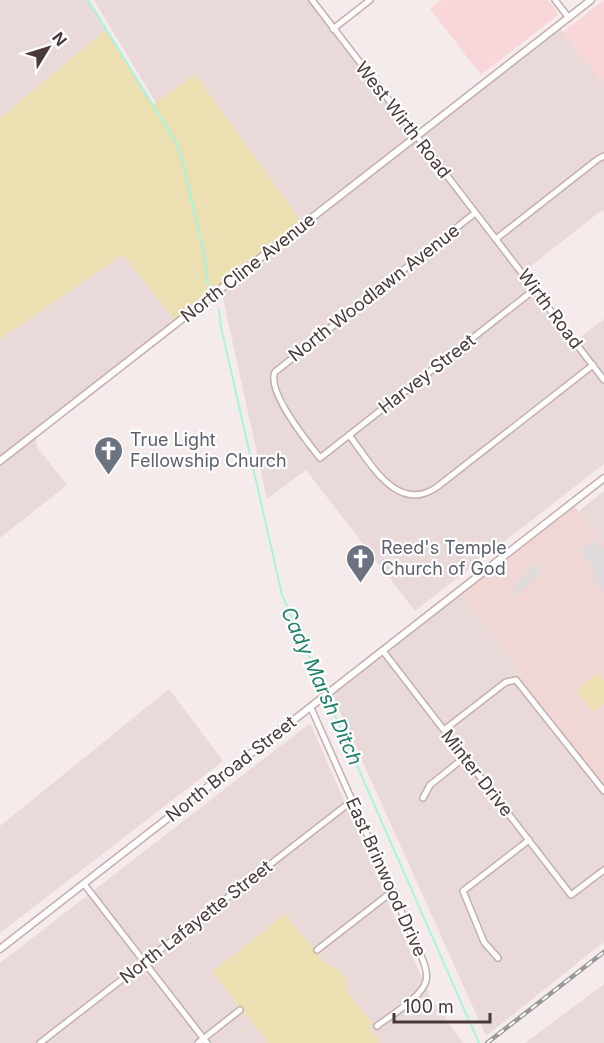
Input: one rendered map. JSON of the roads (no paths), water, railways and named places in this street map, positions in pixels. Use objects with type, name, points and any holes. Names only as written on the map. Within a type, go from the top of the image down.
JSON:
[{"type":"street","name":"West Wirth Road","points":[[312,0],[496,239]]},
{"type":"street","points":[[333,29],[370,0]]},
{"type":"street","points":[[555,0],[568,18]]},
{"type":"street","name":"North Cline Avenue","points":[[0,461],[591,0]]},
{"type":"street","points":[[496,239],[597,159],[604,156]]},
{"type":"street","name":"North Woodlawn Avenue","points":[[320,458],[291,420],[273,381],[273,374],[475,213]]},
{"type":"street","name":"Wirth Road","points":[[496,239],[604,380]]},
{"type":"street","name":"Harvey Street","points":[[320,458],[535,289]]},
{"type":"street","points":[[349,435],[392,488],[414,495],[425,493],[437,487],[593,365]]},
{"type":"street","name":"North Broad Street","points":[[0,949],[604,478]]},
{"type":"street","name":"Minter Drive","points":[[383,651],[572,895],[604,870]]},
{"type":"street","points":[[444,730],[506,682],[516,680],[604,791]]},
{"type":"street","name":"East Brinwood Drive","points":[[310,708],[353,800],[427,971],[426,982],[418,994],[377,1026]]},
{"type":"street","points":[[423,798],[430,785],[465,757]]},
{"type":"street","name":"North Lafayette Street","points":[[40,1043],[353,800]]},
{"type":"street","points":[[498,958],[484,942],[463,891],[529,840]]},
{"type":"street","points":[[84,884],[205,1041]]},
{"type":"street","points":[[317,950],[393,891]]},
{"type":"street","points":[[198,1043],[205,1041],[240,1010]]},
{"type":"waterway","name":"Cady Marsh Ditch","points":[[88,0],[177,144],[204,253],[208,285]]},
{"type":"waterway","name":"Cady Marsh Ditch","points":[[219,310],[282,595],[479,1043]]},
{"type":"railway","points":[[487,1043],[604,952]]},
{"type":"place","name":"True Light Fellowship Church","points":[[109,476]]},
{"type":"place","name":"Reed's Temple Church of God","points":[[360,584]]}]
